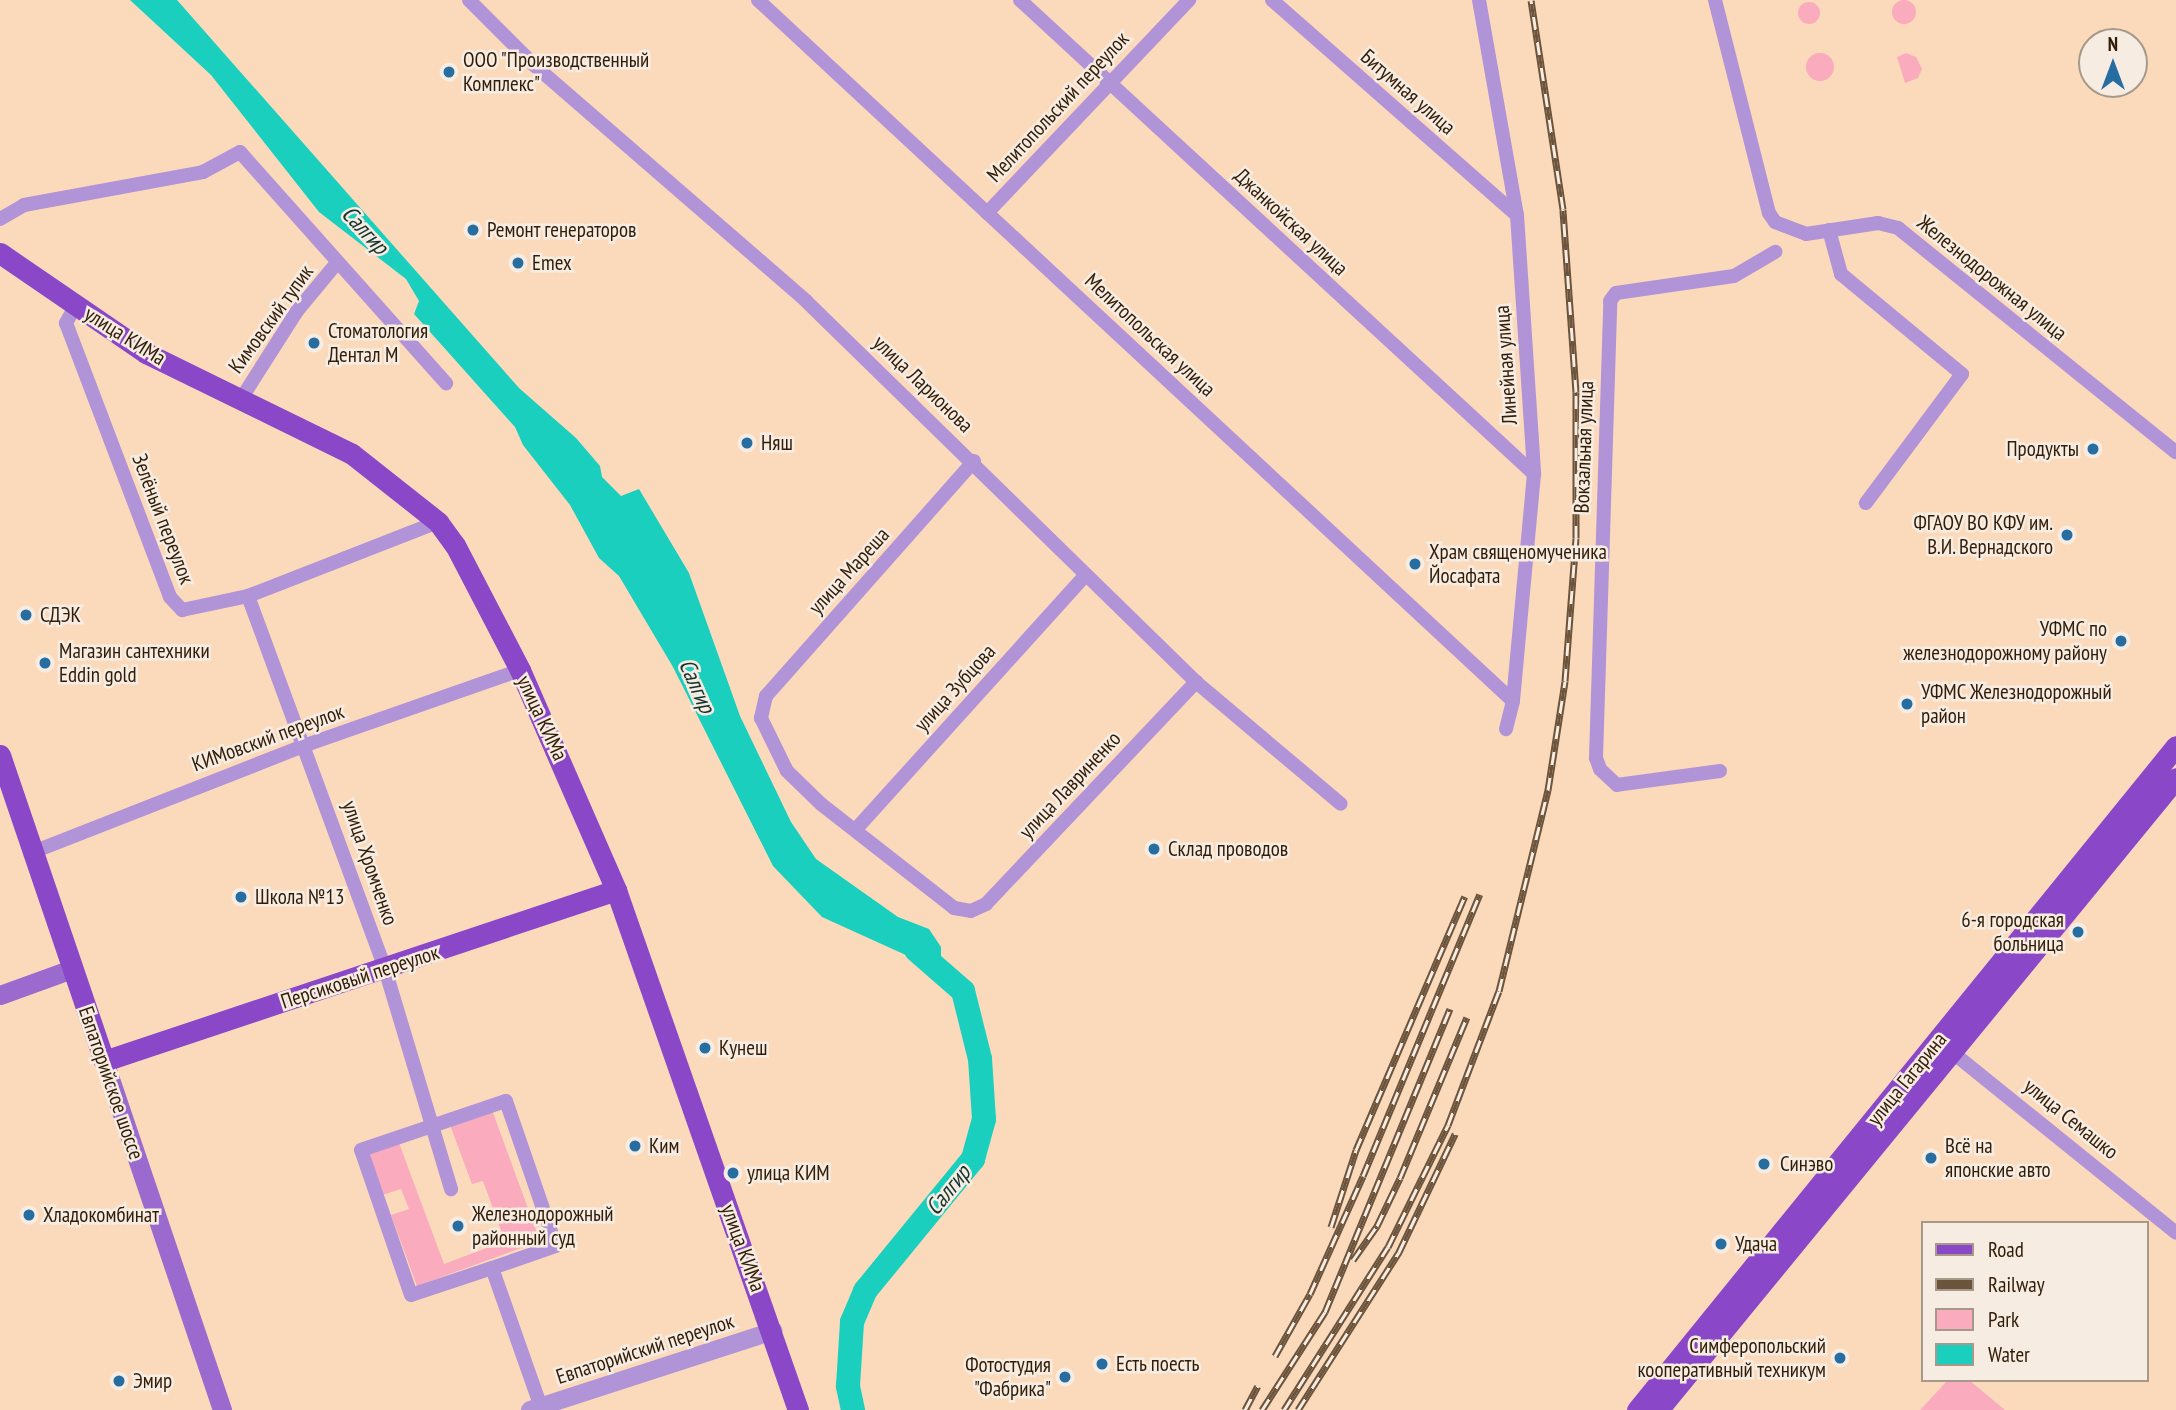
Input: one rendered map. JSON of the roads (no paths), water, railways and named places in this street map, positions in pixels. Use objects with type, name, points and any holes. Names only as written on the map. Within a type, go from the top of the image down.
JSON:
[{"type":"main road","name":"улица КИМа","points":[[0,253],[146,353],[352,454],[438,522],[468,567],[520,670],[616,890],[773,1331],[797,1410]]},
{"type":"main road","name":"улица Гагарина","points":[[1658,1410],[1945,1046],[2176,746]]},
{"type":"main road","name":"Евпаторийское шоссе","points":[[0,755],[222,1410]]},
{"type":"main road","name":"улица Гагарина","points":[[1637,1410],[2176,778]]},
{"type":"main road","name":"Персиковый переулок","points":[[104,1061],[616,890]]},
{"type":"main road","points":[[0,995],[72,969]]},
{"type":"street","name":"улица Ларионова","points":[[469,0],[534,65],[806,301],[974,461],[1084,577],[1196,682],[1341,804]]},
{"type":"street","name":"Мелитопольская улица","points":[[758,0],[1513,701]]},
{"type":"street","name":"Джанкойская улица","points":[[1020,0],[1534,474]]},
{"type":"street","name":"Мелитопольский переулок","points":[[987,213],[1107,83],[1189,0]]},
{"type":"street","name":"Битумная улица","points":[[1272,0],[1517,215]]},
{"type":"street","name":"Линейная улица","points":[[1479,0],[1517,215],[1534,474],[1513,701],[1506,729]]},
{"type":"street","name":"Железнодорожная улица","points":[[1715,0],[1769,213],[1794,233],[1878,223],[1898,228],[2176,452]]},
{"type":"street","name":"Кимовский тупик","points":[[0,219],[24,205],[203,172],[240,152],[336,264],[446,383]]},
{"type":"street","points":[[1829,230],[1841,274],[1962,374],[1866,503]]},
{"type":"street","name":"Вокзальная улица","points":[[1720,771],[1617,785],[1600,769],[1596,758],[1610,301],[1616,293],[1734,276],[1775,252]]},
{"type":"street","name":"Кимовский тупик","points":[[241,399],[297,310],[336,264]]},
{"type":"street","name":"Зелёный переулок","points":[[76,305],[66,323],[170,597],[182,610],[193,610],[248,596],[438,522]]},
{"type":"street","name":"улица Мареша","points":[[857,828],[821,804],[787,771],[763,726],[761,711],[766,696],[974,461]]},
{"type":"street","name":"улица Зубцова","points":[[857,828],[1084,577]]},
{"type":"street","name":"улица Хромченко","points":[[248,596],[306,745],[385,969],[451,1189]]},
{"type":"street","name":"КИМовский переулок","points":[[33,852],[306,745],[520,670]]},
{"type":"street","name":"улица Лавриненко","points":[[857,828],[954,908],[971,912],[986,904],[1196,682]]},
{"type":"street","name":"улица Семашко","points":[[1945,1046],[2176,1233]]},
{"type":"street","points":[[506,1101],[556,1246],[492,1268],[411,1295],[361,1150],[506,1101]]},
{"type":"street","points":[[492,1268],[536,1408]]},
{"type":"street","name":"Евпаторийский переулок","points":[[536,1408],[773,1331]]},
{"type":"water","points":[[130,0],[177,0],[519,388],[576,438],[600,466],[602,477],[621,496],[639,489],[689,573],[740,716],[791,822],[816,859],[898,917],[929,929],[941,947],[941,971],[822,917],[773,866],[673,667],[619,576],[599,558],[570,505],[523,445],[515,427],[414,314],[419,301],[406,279],[319,212],[211,75]]},
{"type":"waterway","name":"Салгир","points":[[853,1410],[848,1386],[852,1322],[865,1291],[973,1159],[984,1119],[980,1059],[963,991],[916,950]]},
{"type":"railway","points":[[1284,1410],[1388,1247],[1448,1125],[1499,991],[1548,790],[1565,681],[1576,538],[1576,392],[1563,209],[1531,0]]},
{"type":"railway","points":[[1275,1356],[1310,1294],[1363,1176],[1480,894]]},
{"type":"railway","points":[[1331,1227],[1356,1150],[1465,896]]},
{"type":"railway","points":[[1262,1410],[1325,1312],[1450,1009]]},
{"type":"railway","points":[[1353,1260],[1377,1226],[1400,1178],[1467,1017]]},
{"type":"railway","points":[[1298,1410],[1399,1252],[1455,1134]]},
{"type":"railway","points":[[1245,1410],[1258,1386]]},
{"type":"place","name":"ООО \"Производственный Комплекс\"","points":[[449,72]]},
{"type":"place","name":"Ремонт генераторов","points":[[473,230]]},
{"type":"place","name":"Emex","points":[[518,263]]},
{"type":"place","name":"Стоматология Дентал М","points":[[314,343]]},
{"type":"place","name":"Няш","points":[[747,443]]},
{"type":"place","name":"Продукты","points":[[2093,449]]},
{"type":"place","name":"ФГАОУ ВО КФУ им. В.И. Вернадского","points":[[2067,535]]},
{"type":"place","name":"Храм священомученика Йосафата","points":[[1415,564]]},
{"type":"place","name":"СДЭК","points":[[26,615]]},
{"type":"place","name":"УФМС по железнодорожному району","points":[[2121,641]]},
{"type":"place","name":"Магазин сантехники Eddin gold","points":[[45,663]]},
{"type":"place","name":"УФМС Железнодорожный район","points":[[1907,704]]},
{"type":"place","name":"Склад проводов","points":[[1154,849]]},
{"type":"place","name":"Школа №13","points":[[241,897]]},
{"type":"place","name":"6-я городская больница","points":[[2078,932]]},
{"type":"place","name":"Кунеш","points":[[705,1048]]},
{"type":"place","name":"Ким","points":[[635,1146]]},
{"type":"place","name":"Всё на японские авто","points":[[1931,1158]]},
{"type":"place","name":"Синэво","points":[[1764,1164]]},
{"type":"place","name":"улица КИМ","points":[[733,1173]]},
{"type":"place","name":"Хладокомбинат","points":[[29,1215]]},
{"type":"place","name":"Железнодорожный районный суд","points":[[458,1226]]},
{"type":"place","name":"Удача","points":[[1721,1244]]},
{"type":"place","name":"Симферопольский кооперативный техникум","points":[[1840,1358]]},
{"type":"place","name":"Есть поесть","points":[[1102,1364]]},
{"type":"place","name":"Фотостудия \"Фабрика\"","points":[[1065,1377]]},
{"type":"place","name":"Эмир","points":[[119,1381]]}]
